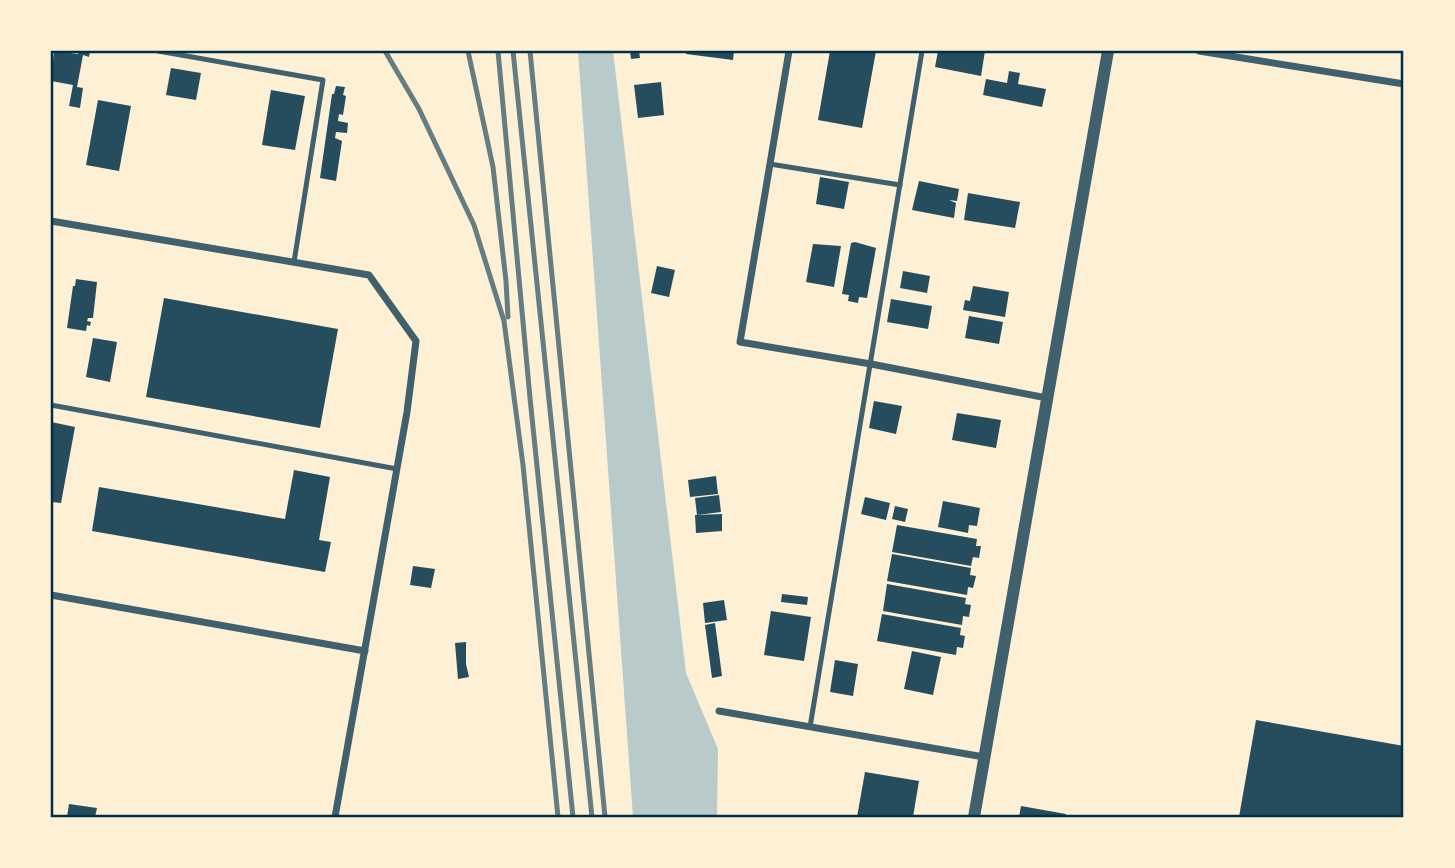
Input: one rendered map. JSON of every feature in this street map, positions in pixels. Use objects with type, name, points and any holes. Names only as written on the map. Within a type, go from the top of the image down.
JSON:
[{"type":"street","points":[[789,51],[740,342],[1047,398]]},
{"type":"street","points":[[974,817],[1108,51]]},
{"type":"street","points":[[1199,51],[1404,84]]},
{"type":"street","points":[[51,220],[369,275],[416,341],[407,412],[335,817]]},
{"type":"street","points":[[51,596],[365,651]]},
{"type":"street","points":[[719,711],[984,757]]},
{"type":"lane","points":[[159,51],[323,80],[294,262]]},
{"type":"lane","points":[[810,727],[922,51]]},
{"type":"lane","points":[[770,164],[900,185]]},
{"type":"lane","points":[[51,405],[397,469]]},
{"type":"shaded area","points":[[578,51],[613,51],[686,673],[718,749],[717,817],[633,817]]},
{"type":"building","points":[[54,51],[78,54],[79,51],[90,51],[89,57],[83,55],[77,87],[83,88],[80,108],[69,106],[73,85],[51,81]]},
{"type":"building","points":[[630,51],[639,51],[640,58],[631,59]]},
{"type":"building","points":[[686,51],[734,51],[733,60],[686,54]]},
{"type":"building","points":[[830,51],[876,51],[862,128],[818,120]]},
{"type":"building","points":[[938,51],[985,51],[981,76],[935,67]]},
{"type":"building","points":[[171,68],[201,73],[196,100],[166,95]]},
{"type":"building","points":[[1009,71],[1020,73],[1018,84],[1046,89],[1042,107],[983,95],[986,79],[1007,83]]},
{"type":"building","points":[[661,82],[664,115],[638,118],[634,85]]},
{"type":"building","points":[[336,86],[345,87],[343,95],[346,96],[343,115],[339,114],[338,121],[348,123],[347,133],[336,132],[335,138],[342,141],[336,181],[320,178],[332,94]]},
{"type":"building","points":[[271,90],[305,96],[295,150],[262,145]]},
{"type":"building","points":[[98,100],[131,106],[119,171],[86,165]]},
{"type":"building","points":[[820,177],[849,182],[844,209],[816,204]]},
{"type":"building","points":[[919,181],[959,189],[957,201],[949,200],[956,203],[954,218],[912,210]]},
{"type":"building","points":[[968,193],[1020,202],[1015,228],[964,220]]},
{"type":"building","points":[[851,243],[876,248],[867,298],[859,297],[858,303],[848,301],[849,295],[842,294]]},
{"type":"building","points":[[813,244],[841,246],[834,287],[806,282]]},
{"type":"building","points":[[657,266],[675,270],[669,297],[651,293]]},
{"type":"building","points":[[903,271],[930,276],[927,293],[900,288]]},
{"type":"building","points":[[76,279],[97,282],[93,318],[88,318],[87,321],[91,322],[86,331],[67,328]]},
{"type":"building","points":[[973,286],[1009,292],[1005,317],[963,310],[965,300],[970,301]]},
{"type":"building","points":[[164,298],[338,329],[320,428],[146,397]]},
{"type":"building","points":[[891,299],[932,306],[928,329],[887,322]]},
{"type":"building","points":[[969,316],[1003,322],[999,344],[965,338]]},
{"type":"building","points":[[93,338],[117,342],[110,382],[86,377]]},
{"type":"building","points":[[874,401],[902,406],[896,434],[869,428]]},
{"type":"building","points":[[957,413],[1001,420],[996,448],[952,440]]},
{"type":"building","points":[[51,422],[75,427],[61,503],[51,502]]},
{"type":"building","points":[[294,470],[330,477],[319,540],[331,542],[325,572],[92,531],[99,487],[285,519]]},
{"type":"building","points":[[716,476],[718,494],[690,497],[688,480]]},
{"type":"building","points":[[719,495],[721,512],[697,515],[695,498]]},
{"type":"building","points":[[865,497],[890,503],[886,520],[861,514]]},
{"type":"building","points":[[943,501],[980,508],[977,526],[969,525],[968,533],[938,527]]},
{"type":"building","points":[[895,506],[908,509],[905,522],[892,519]]},
{"type":"building","points":[[722,514],[722,531],[696,533],[695,515]]},
{"type":"building","points":[[897,525],[977,539],[976,546],[981,546],[979,558],[973,557],[971,566],[892,552]]},
{"type":"building","points":[[892,554],[971,568],[970,575],[976,576],[973,588],[968,587],[967,595],[887,581]]},
{"type":"building","points":[[413,566],[435,569],[431,588],[410,585]]},
{"type":"building","points":[[887,584],[966,598],[965,604],[971,605],[969,617],[963,616],[962,625],[883,611]]},
{"type":"building","points":[[782,594],[808,597],[807,605],[781,602]]},
{"type":"building","points":[[724,600],[727,620],[705,623],[703,603]]},
{"type":"building","points":[[771,611],[811,617],[804,661],[764,655]]},
{"type":"building","points":[[882,614],[961,628],[960,635],[965,636],[963,648],[957,647],[956,655],[877,641]]},
{"type":"building","points":[[715,623],[722,676],[712,678],[705,625]]},
{"type":"building","points":[[466,642],[469,677],[458,679],[455,643]]},
{"type":"building","points":[[912,651],[941,657],[933,695],[904,689]]},
{"type":"building","points":[[835,660],[858,664],[853,696],[830,692]]},
{"type":"building","points":[[1256,720],[1404,746],[1404,817],[1239,817]]},
{"type":"building","points":[[865,772],[919,781],[913,817],[857,817]]},
{"type":"building","points":[[69,804],[97,808],[95,817],[67,817]]},
{"type":"building","points":[[1021,806],[1066,814],[1065,817],[1019,817]]},
{"type":"railway","points":[[385,51],[419,109],[474,225],[504,321],[523,465],[558,817]]},
{"type":"railway","points":[[468,51],[493,167],[508,317]]},
{"type":"railway","points":[[498,51],[573,817]]},
{"type":"railway","points":[[513,51],[592,817]]},
{"type":"railway","points":[[530,51],[605,817]]}]
